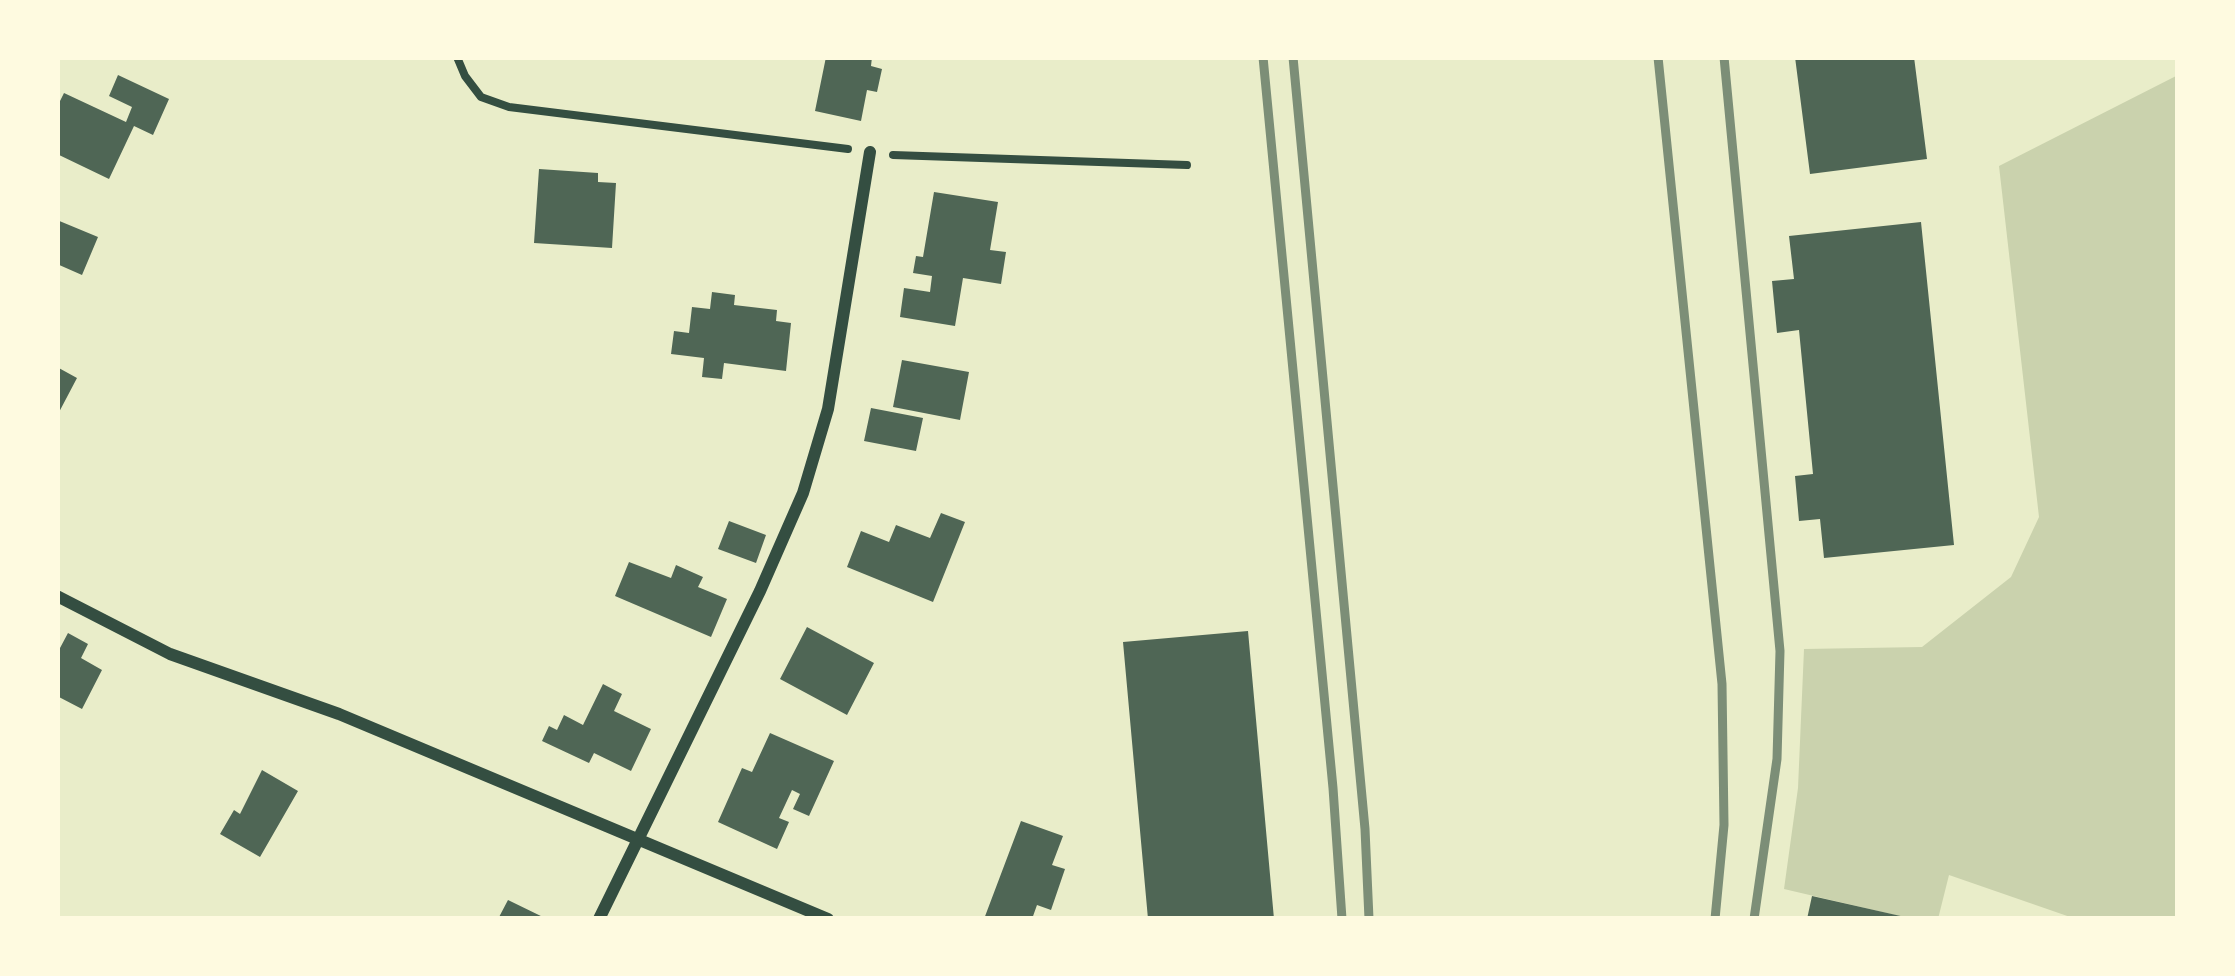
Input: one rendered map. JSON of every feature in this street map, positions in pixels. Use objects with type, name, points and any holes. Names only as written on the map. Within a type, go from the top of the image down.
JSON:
[{"type":"street","points":[[599,919],[803,493],[828,409],[870,152]]},
{"type":"street","points":[[57,596],[170,654],[339,714],[827,919]]},
{"type":"path","points":[[457,57],[481,97],[509,107],[928,158],[1187,165]]},
{"type":"green space","points":[[2178,75],[2178,919],[2076,919],[1949,875],[1938,919],[1912,919],[1784,889],[1798,788],[1804,649],[1922,647],[2011,577],[2039,517],[1999,166]]},
{"type":"building","points":[[826,57],[872,57],[871,66],[882,69],[877,92],[867,90],[861,121],[815,111]]},
{"type":"building","points":[[1795,57],[1914,57],[1927,159],[1810,174]]},
{"type":"building","points":[[118,75],[169,99],[153,135],[134,126],[109,179],[57,154],[57,107],[64,93],[126,122],[132,107],[109,96]]},
{"type":"building","points":[[539,169],[598,173],[598,182],[616,183],[612,248],[534,243]]},
{"type":"building","points":[[934,192],[998,202],[990,250],[1006,252],[1001,284],[963,278],[955,326],[900,317],[904,288],[930,292],[932,276],[913,273],[916,256],[923,257]]},
{"type":"building","points":[[57,220],[98,237],[82,275],[57,264]]},
{"type":"building","points":[[1921,222],[1954,545],[1824,558],[1820,519],[1799,521],[1795,476],[1813,474],[1799,330],[1777,333],[1772,281],[1794,279],[1789,236]]},
{"type":"building","points":[[712,292],[735,295],[734,305],[777,310],[776,321],[791,323],[786,371],[724,363],[722,379],[702,377],[704,358],[671,354],[674,331],[689,333],[692,307],[710,309]]},
{"type":"building","points":[[902,360],[969,372],[960,420],[893,407]]},
{"type":"building","points":[[57,367],[77,378],[57,416]]},
{"type":"building","points":[[871,408],[923,418],[916,451],[864,441]]},
{"type":"building","points":[[941,513],[965,522],[933,602],[847,567],[861,531],[889,542],[896,525],[930,538]]},
{"type":"building","points":[[729,521],[766,535],[756,563],[718,549]]},
{"type":"building","points":[[629,562],[671,578],[676,565],[703,577],[698,587],[727,599],[711,637],[615,596]]},
{"type":"building","points":[[807,627],[874,663],[847,715],[780,679]]},
{"type":"building","points":[[1248,631],[1274,919],[1148,919],[1123,642]]},
{"type":"building","points":[[68,633],[88,644],[81,658],[102,670],[82,709],[57,696],[57,646]]},
{"type":"building","points":[[603,684],[622,694],[614,711],[651,729],[631,771],[594,753],[589,763],[542,741],[549,726],[557,730],[564,715],[583,725]]},
{"type":"building","points":[[770,733],[834,761],[809,816],[793,809],[800,794],[792,790],[779,818],[789,822],[777,849],[718,822],[742,768],[752,772]]},
{"type":"building","points":[[262,770],[298,791],[260,857],[220,834],[234,810],[240,814]]},
{"type":"building","points":[[1021,821],[1063,836],[1052,865],[1065,869],[1051,910],[1037,905],[1032,919],[984,919]]},
{"type":"building","points":[[1812,896],[1905,917],[1807,919]]},
{"type":"building","points":[[508,900],[547,919],[498,919]]},
{"type":"railway","points":[[1263,57],[1342,919]]},
{"type":"railway","points":[[1293,57],[1365,829],[1369,919]]},
{"type":"railway","points":[[1658,57],[1722,684],[1724,825],[1715,919]]},
{"type":"railway","points":[[1724,57],[1780,651],[1777,759],[1754,919]]}]
